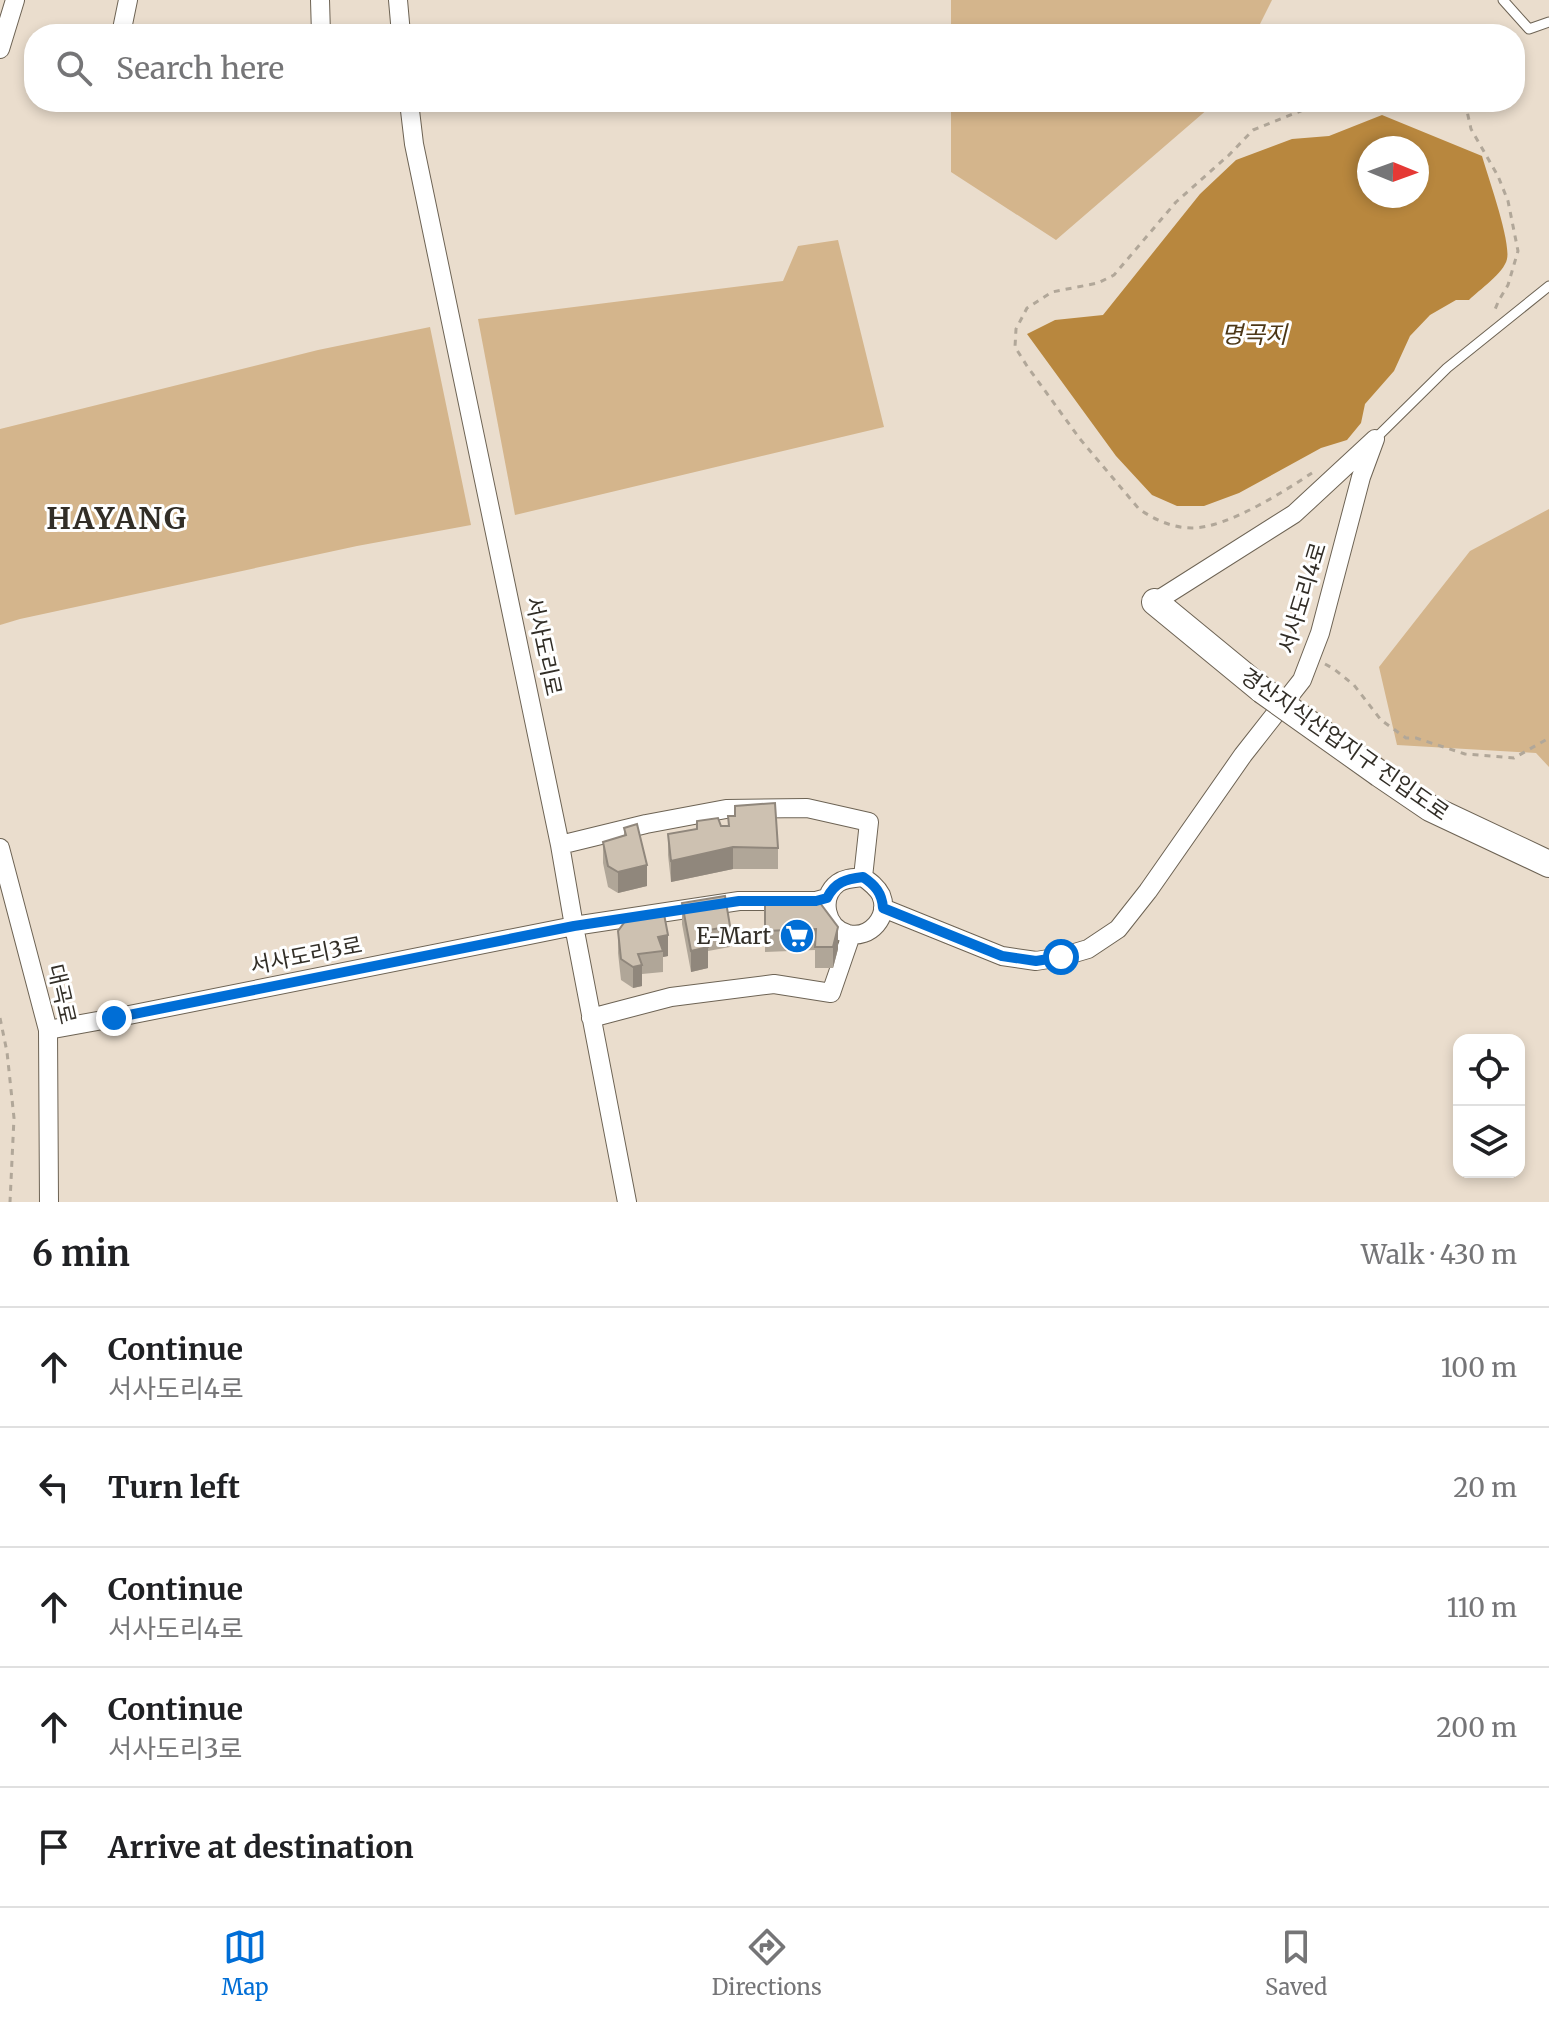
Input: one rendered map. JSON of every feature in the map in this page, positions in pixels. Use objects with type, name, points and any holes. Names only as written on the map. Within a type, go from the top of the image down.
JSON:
[{"type":"street","points":[[0,49],[15,0]]},
{"type":"street","points":[[123,24],[128,0]]},
{"type":"street","points":[[320,0],[321,24]]},
{"type":"street","points":[[398,0],[400,24]]},
{"type":"street","name":"서사도리로","points":[[410,112],[414,144],[560,845],[627,1202]]},
{"type":"street","name":"서사도리4로","points":[[1155,602],[1294,514],[1375,439]]},
{"type":"street","name":"서사도리4로","points":[[883,908],[1002,956],[1036,961],[1088,949],[1118,929],[1243,755],[1302,680],[1320,633],[1361,477],[1375,439]]},
{"type":"street","name":"경산지식산업지구 진입도로","points":[[1155,602],[1262,690],[1430,808],[1549,864]]},
{"type":"street","points":[[560,845],[726,809],[807,808],[869,822],[863,877]]},
{"type":"street","name":"대곡로","points":[[0,848],[48,1030],[49,1202]]},
{"type":"street","points":[[863,877],[879,891],[882,917],[869,931],[851,935],[842,932],[828,918],[827,898],[838,883],[863,877]]},
{"type":"street","points":[[574,926],[739,901],[816,901],[827,898]]},
{"type":"street","name":"서사도리3로","points":[[48,1030],[574,926]]},
{"type":"street","points":[[591,1018],[671,997],[774,984],[831,993],[851,935]]},
{"type":"lane","points":[[1503,0],[1525,24]]},
{"type":"lane","points":[[1525,25],[1529,29],[1549,22]]},
{"type":"lane","points":[[1375,439],[1447,368],[1549,286]]},
{"type":"path","points":[[1298,112],[1253,130],[1176,202],[1114,275],[1098,283],[1052,292],[1027,308],[1016,329],[1015,347],[1080,439],[1139,509],[1162,522],[1194,528],[1221,521],[1288,488],[1323,466]]},
{"type":"path","points":[[1467,112],[1471,129],[1498,176],[1508,201],[1518,251],[1487,336]]},
{"type":"path","points":[[1311,657],[1334,669],[1354,685],[1381,720],[1406,738],[1416,738],[1465,754],[1514,758],[1549,738]]},
{"type":"path","points":[[0,1018],[14,1118],[10,1202]]},
{"type":"shaded area","points":[[951,0],[1272,0],[1260,24],[951,24]]},
{"type":"shaded area","points":[[951,112],[1204,112],[1056,240],[951,172]]},
{"type":"shaded area","points":[[838,240],[884,427],[515,515],[478,319],[783,281],[798,246]]},
{"type":"shaded area","points":[[430,327],[471,525],[357,546],[0,625],[0,429],[318,350]]},
{"type":"shaded area","points":[[1549,509],[1549,767],[1536,753],[1397,745],[1379,667],[1470,551]]},
{"type":"water","name":"명곡지","points":[[1382,115],[1482,156],[1506,238],[1507,259],[1496,275],[1469,300],[1456,300],[1430,315],[1410,336],[1394,371],[1365,404],[1361,423],[1347,440],[1321,448],[1239,493],[1204,506],[1177,506],[1152,495],[1116,456],[1027,334],[1055,320],[1103,315],[1200,194],[1236,160],[1292,139],[1329,136]]},
{"type":"building","points":[[775,803],[778,848],[733,847],[671,861],[668,834],[697,829],[697,821],[718,818],[721,826],[729,826],[728,816],[735,816],[735,806]]},
{"type":"building","points":[[637,824],[647,865],[618,872],[608,866],[603,842],[626,835],[624,828]]},
{"type":"building","points":[[725,896],[730,926],[704,931],[708,947],[691,951],[682,903]]},
{"type":"building","points":[[765,900],[820,903],[838,927],[833,947],[815,947],[816,929],[765,931]]},
{"type":"building","points":[[664,914],[668,935],[658,937],[663,951],[638,954],[642,965],[633,967],[621,959],[618,931],[626,920]]},
{"type":"place","name":"E-Mart","points":[[797,936]]},
{"type":"district","name":"HAYANG","points":[[117,519]]},
{"type":"route","points":[[114,1018],[574,926],[739,901],[816,901],[827,898],[838,883],[863,877],[879,891],[883,908],[1002,956],[1036,961],[1061,957]]}]
